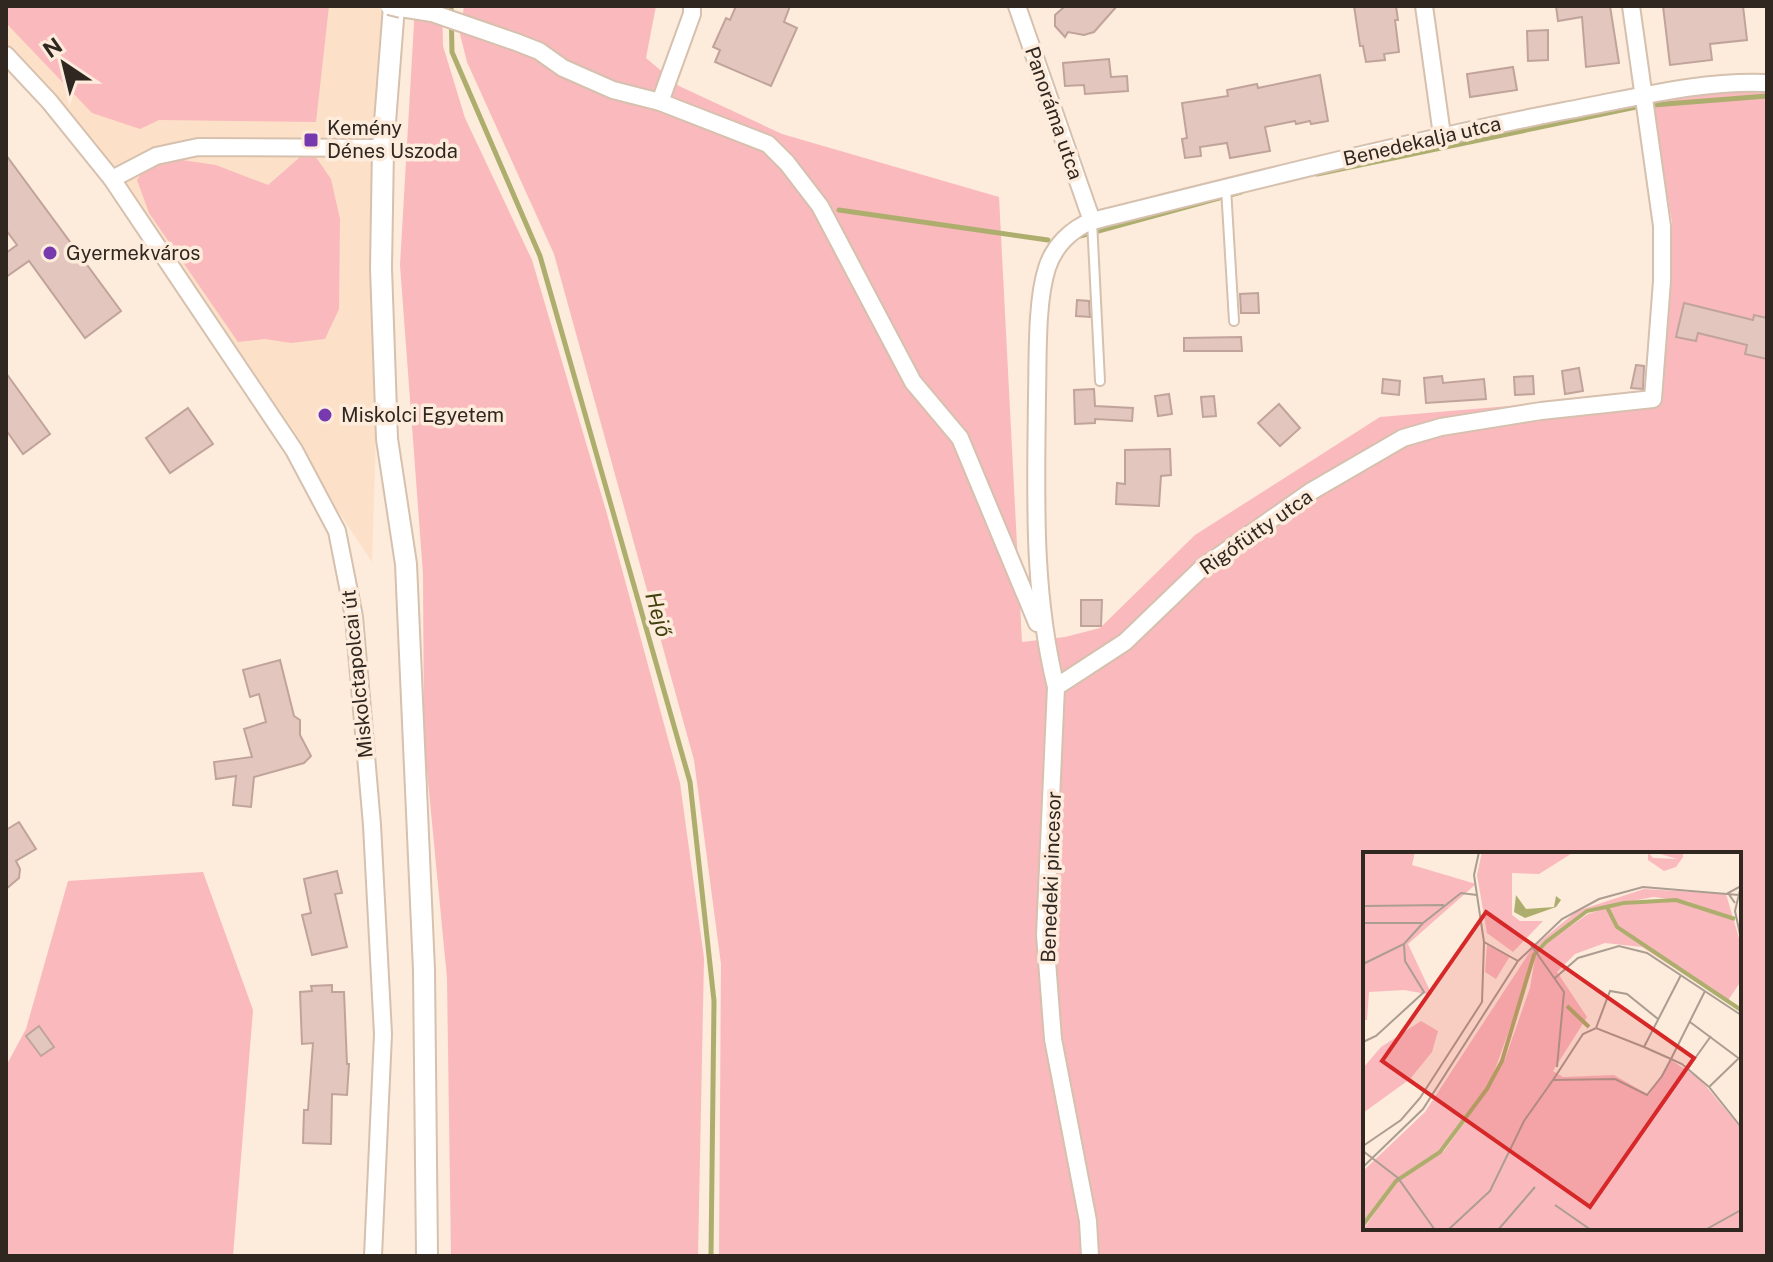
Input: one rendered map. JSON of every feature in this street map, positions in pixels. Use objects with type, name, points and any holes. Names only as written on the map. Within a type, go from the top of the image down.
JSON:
[{"type":"street","points":[[660,102],[692,14],[692,6]]},
{"type":"street","name":"Panoráma utca","points":[[1017,6],[1086,223]]},
{"type":"street","points":[[1424,6],[1442,135]]},
{"type":"street","points":[[1631,6],[1645,96]]},
{"type":"street","points":[[427,1256],[424,970],[406,564],[387,439],[381,268],[383,148],[394,7],[467,26],[539,51],[563,68],[613,90],[660,102],[768,144],[820,206],[913,382],[960,438],[1045,641]]},
{"type":"street","points":[[429,15],[484,32]]},
{"type":"street","name":"Miskolctapolcai út","points":[[6,55],[49,101],[112,179],[294,450],[337,531],[354,617],[372,825],[383,1034],[373,1256]]},
{"type":"street","name":"Benedekalja utca","points":[[1086,223],[1442,135],[1728,82],[1767,83]]},
{"type":"street","name":"Rigófütty utca","points":[[1056,687],[1125,642],[1203,567],[1310,492],[1403,438],[1441,427],[1541,411],[1653,399],[1662,281],[1662,226],[1645,96]]},
{"type":"street","points":[[112,179],[156,156],[198,147],[383,148]]},
{"type":"street","points":[[1056,687],[1045,641],[1035,542],[1041,308],[1047,268],[1070,232],[1086,223]]},
{"type":"street","name":"Benedeki pincesor","points":[[1056,687],[1045,935],[1053,1039],[1088,1221],[1090,1256]]},
{"type":"lane","points":[[1226,188],[1234,321]]},
{"type":"lane","points":[[1086,223],[1093,239],[1100,381]]},
{"type":"shaded area","name":"Miskolci Egyetem","points":[[6,6],[389,6],[372,562],[94,143],[6,54]]},
{"type":"shaded area","points":[[6,6],[329,6],[316,122],[159,120],[140,129],[92,113],[6,23]]},
{"type":"shaded area","points":[[415,6],[442,6],[443,46],[465,118],[532,260],[607,514],[680,783],[704,958],[698,1256],[451,1256],[447,978],[424,740],[423,574],[400,265]]},
{"type":"shaded area","points":[[464,6],[656,6],[646,58],[679,86],[782,134],[999,197],[1022,642],[1065,637],[1100,628],[1195,535],[1380,417],[1662,393],[1672,222],[1651,101],[1754,87],[1767,88],[1767,1256],[719,1256],[721,964],[694,760],[554,254],[467,62],[460,34]]},
{"type":"shaded area","points":[[313,153],[331,179],[340,219],[339,309],[325,339],[291,343],[265,339],[238,342],[149,213],[137,180],[145,168],[175,159],[216,165],[268,185],[300,157]]},
{"type":"shaded area","points":[[203,872],[253,1010],[233,1256],[6,1256],[6,1066],[26,1029],[68,881]]},
{"type":"building","points":[[736,6],[790,6],[784,22],[797,28],[771,86],[715,62],[720,50],[713,47],[726,18],[730,20]]},
{"type":"building","points":[[1117,6],[1094,32],[1084,35],[1068,32],[1065,37],[1055,26],[1055,15],[1064,7]]},
{"type":"building","points":[[1354,6],[1396,6],[1399,52],[1384,54],[1385,60],[1366,62],[1363,46],[1360,46]]},
{"type":"building","points":[[1556,6],[1610,6],[1619,63],[1586,67],[1582,17],[1558,21]]},
{"type":"building","points":[[1663,6],[1743,6],[1747,40],[1710,44],[1712,60],[1670,65]]},
{"type":"building","points":[[1548,30],[1548,60],[1528,61],[1527,31]]},
{"type":"building","points":[[1109,59],[1111,77],[1127,76],[1128,91],[1085,94],[1084,85],[1065,86],[1063,63]]},
{"type":"building","points":[[1513,67],[1517,90],[1470,97],[1467,74]]},
{"type":"building","points":[[1320,75],[1328,121],[1296,124],[1295,121],[1265,127],[1270,151],[1230,158],[1227,143],[1200,147],[1201,156],[1185,158],[1182,139],[1187,138],[1182,103],[1228,96],[1227,90],[1257,84],[1258,88]]},
{"type":"building","name":"Gyermekváros","points":[[6,155],[121,311],[85,338],[29,261],[6,277],[6,253],[17,245],[6,230]]},
{"type":"building","points":[[1258,293],[1259,313],[1241,313],[1240,294]]},
{"type":"building","points":[[1077,300],[1089,301],[1090,317],[1076,316]]},
{"type":"building","points":[[1684,303],[1753,320],[1754,315],[1767,318],[1767,359],[1745,354],[1747,345],[1698,333],[1696,341],[1676,337]]},
{"type":"building","points":[[1241,337],[1242,351],[1184,351],[1184,338]]},
{"type":"building","points":[[1636,365],[1644,366],[1643,389],[1631,388]]},
{"type":"building","points":[[1579,368],[1583,391],[1565,394],[1562,371]]},
{"type":"building","points":[[6,373],[50,434],[23,454],[6,430]]},
{"type":"building","points":[[1442,376],[1443,383],[1484,379],[1486,399],[1426,403],[1424,378]]},
{"type":"building","points":[[1533,376],[1534,394],[1515,395],[1514,377]]},
{"type":"building","points":[[1383,379],[1400,381],[1399,395],[1382,393]]},
{"type":"building","points":[[1094,389],[1095,406],[1133,408],[1132,421],[1095,419],[1095,423],[1075,424],[1074,390]]},
{"type":"building","points":[[1169,394],[1172,414],[1158,416],[1155,396]]},
{"type":"building","points":[[1214,396],[1216,416],[1203,417],[1201,397]]},
{"type":"building","points":[[1279,404],[1300,428],[1280,446],[1258,423]]},
{"type":"building","points":[[188,408],[213,444],[170,473],[146,438]]},
{"type":"building","points":[[1170,449],[1171,475],[1161,476],[1159,506],[1116,504],[1117,483],[1125,484],[1125,450]]},
{"type":"building","points":[[1081,600],[1102,600],[1101,626],[1081,626]]},
{"type":"building","points":[[280,660],[294,716],[300,720],[300,735],[311,756],[304,763],[254,777],[251,807],[233,805],[236,776],[216,779],[214,762],[252,757],[244,729],[266,722],[259,694],[250,697],[243,670]]},
{"type":"building","points":[[19,822],[36,849],[16,861],[20,869],[19,878],[6,889],[6,830]]},
{"type":"building","points":[[337,871],[342,893],[335,894],[347,947],[312,955],[302,915],[311,913],[304,879]]},
{"type":"building","points":[[332,985],[332,992],[344,992],[349,1064],[347,1095],[332,1094],[331,1144],[303,1143],[313,1043],[302,1044],[300,992],[312,991],[311,986]]},
{"type":"building","points":[[39,1026],[54,1047],[41,1056],[26,1036]]},
{"type":"waterway","name":"Hejő","points":[[451,6],[452,52],[540,256],[690,782],[714,1001],[711,1256]]},
{"type":"waterway","points":[[1653,105],[1767,96]]},
{"type":"waterway","points":[[1317,174],[1636,107]]},
{"type":"waterway","points":[[1080,236],[1241,192]]},
{"type":"waterway","points":[[839,210],[1048,240]]},
{"type":"place","name":"Kemény Dénes Uszoda","points":[[311,140]]},
{"type":"place","name":"Gyermekváros","points":[[50,253]]},
{"type":"place","name":"Miskolci Egyetem","points":[[325,415]]}]
